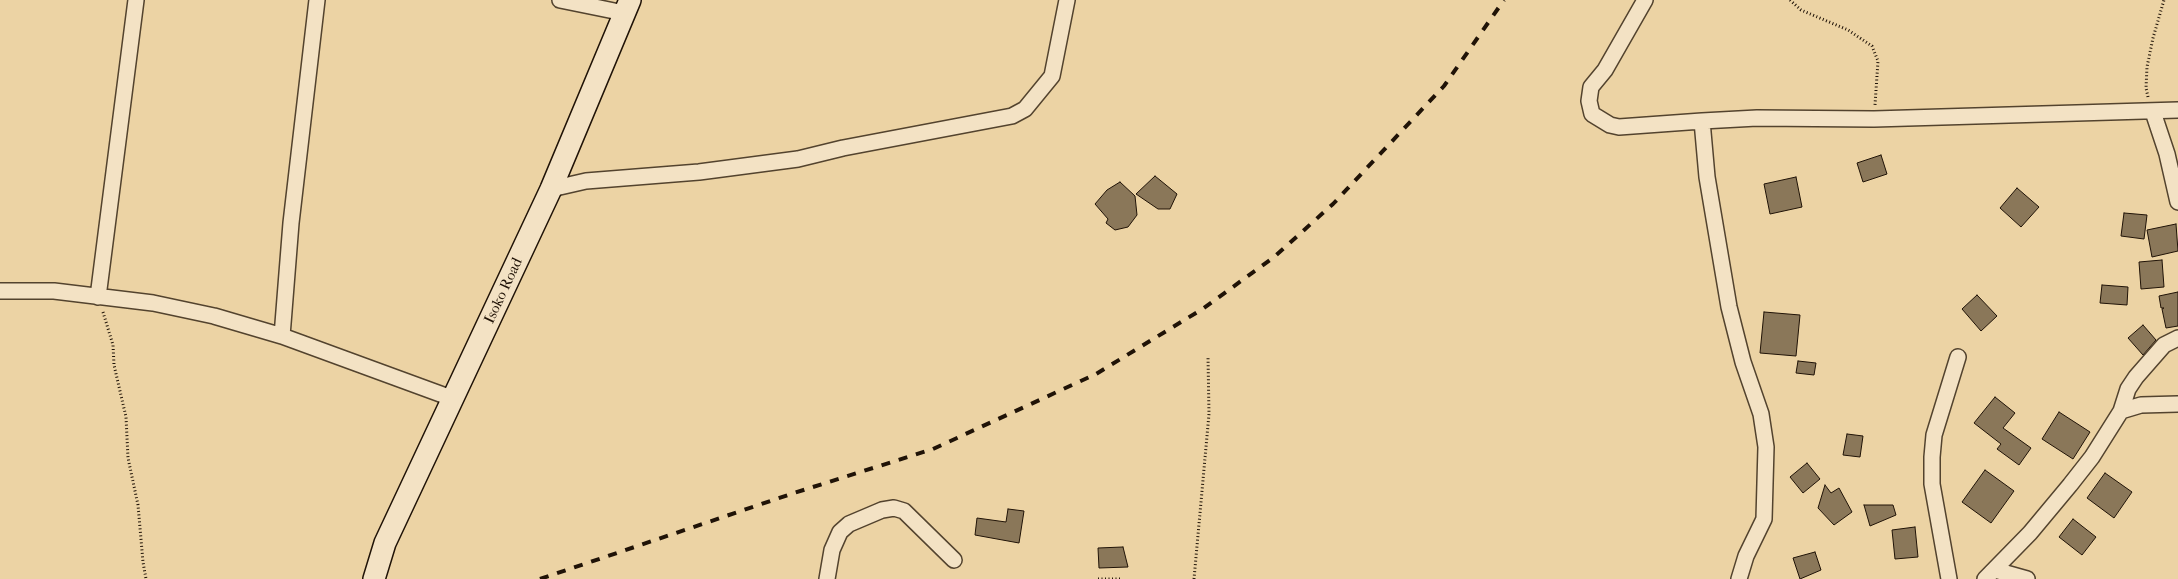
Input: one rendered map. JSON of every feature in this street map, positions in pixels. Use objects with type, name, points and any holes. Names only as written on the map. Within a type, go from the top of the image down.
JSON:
[{"type":"street","points":[[98,297],[136,0]]},
{"type":"street","points":[[282,336],[291,224],[317,0]]},
{"type":"street","points":[[560,0],[627,7]]},
{"type":"street","points":[[551,189],[586,181],[699,172],[798,159],[844,148],[1012,116],[1026,109],[1052,76],[1067,0]]},
{"type":"street","points":[[1646,0],[1605,70],[1591,87],[1589,101],[1592,114],[1610,125],[1619,127],[1757,118],[1874,119],[1981,114],[2178,110]]},
{"type":"street","name":"Isoko Road","points":[[374,579],[385,543],[551,189],[627,7]]},
{"type":"street","points":[[2153,112],[2167,154],[2178,202]]},
{"type":"street","points":[[1702,121],[1708,177],[1729,307],[1743,362],[1761,414],[1766,447],[1764,519],[1746,556],[1738,579]]},
{"type":"street","points":[[0,291],[54,291],[153,303],[214,316],[282,336],[454,399]]},
{"type":"street","points":[[1990,574],[2030,533],[2087,464],[2121,411],[2128,389],[2136,377],[2164,345],[2178,338]]},
{"type":"street","points":[[1948,579],[1932,484],[1932,457],[1934,435],[1958,358]]},
{"type":"street","points":[[2121,411],[2141,405],[2178,404]]},
{"type":"street","points":[[827,579],[832,550],[840,532],[849,524],[882,510],[894,508],[904,512],[954,560]]},
{"type":"street","points":[[1990,574],[2027,579]]},
{"type":"path","points":[[1790,0],[1801,10],[1848,30],[1872,46],[1878,61],[1874,119]]},
{"type":"path","points":[[2153,112],[2146,88],[2147,67],[2163,0]]},
{"type":"path","points":[[98,297],[113,345],[114,365],[126,417],[128,458],[138,505],[146,579]]},
{"type":"path","points":[[1194,579],[1209,414],[1208,357]]},
{"type":"path","points":[[1098,579],[1120,579]]},
{"type":"building","points":[[1881,155],[1887,174],[1863,182],[1857,163]]},
{"type":"building","points":[[1155,176],[1177,194],[1170,209],[1158,209],[1136,194]]},
{"type":"building","points":[[1796,177],[1802,207],[1770,214],[1764,184]]},
{"type":"building","points":[[1120,182],[1135,196],[1137,215],[1128,227],[1115,230],[1106,223],[1108,219],[1095,204],[1107,190]]},
{"type":"building","points":[[2017,188],[2039,207],[2021,227],[2000,208]]},
{"type":"building","points":[[2124,213],[2147,215],[2144,239],[2121,236]]},
{"type":"building","points":[[2176,224],[2178,251],[2152,257],[2147,230]]},
{"type":"building","points":[[2162,260],[2164,287],[2141,289],[2139,262]]},
{"type":"building","points":[[2102,285],[2128,287],[2127,305],[2100,303]]},
{"type":"building","points":[[2178,292],[2178,326],[2166,328],[2162,309],[2164,308],[2161,308],[2159,296]]},
{"type":"building","points":[[1977,295],[1997,316],[1981,331],[1962,309]]},
{"type":"building","points":[[1764,312],[1800,315],[1796,356],[1760,353]]},
{"type":"building","points":[[2143,325],[2156,340],[2143,355],[2128,338]]},
{"type":"building","points":[[1798,361],[1816,363],[1814,375],[1796,373]]},
{"type":"building","points":[[1995,397],[2015,413],[2003,428],[2031,448],[2019,465],[1997,449],[2001,444],[1974,423]]},
{"type":"building","points":[[2059,412],[2090,432],[2073,459],[2042,439]]},
{"type":"building","points":[[1847,434],[1863,436],[1860,457],[1843,455]]},
{"type":"building","points":[[1807,463],[1820,479],[1803,493],[1790,477]]},
{"type":"building","points":[[1985,470],[2014,491],[1991,523],[1962,502]]},
{"type":"building","points":[[2105,473],[2132,492],[2114,518],[2087,498]]},
{"type":"building","points":[[1825,485],[1831,493],[1839,488],[1852,512],[1834,525],[1818,508]]},
{"type":"building","points":[[1864,505],[1893,505],[1896,515],[1870,526]]},
{"type":"building","points":[[1008,509],[1024,511],[1019,543],[975,535],[977,518],[1006,522]]},
{"type":"building","points":[[2073,519],[2096,537],[2082,555],[2059,537]]},
{"type":"building","points":[[1915,527],[1918,557],[1895,559],[1892,530]]},
{"type":"building","points":[[1123,547],[1128,567],[1099,568],[1098,548]]},
{"type":"building","points":[[1815,552],[1821,570],[1800,579],[1793,558]]},
{"type":"railway","points":[[540,579],[794,493],[933,449],[1096,374],[1204,308],[1274,257],[1333,204],[1444,86],[1504,0]]}]
